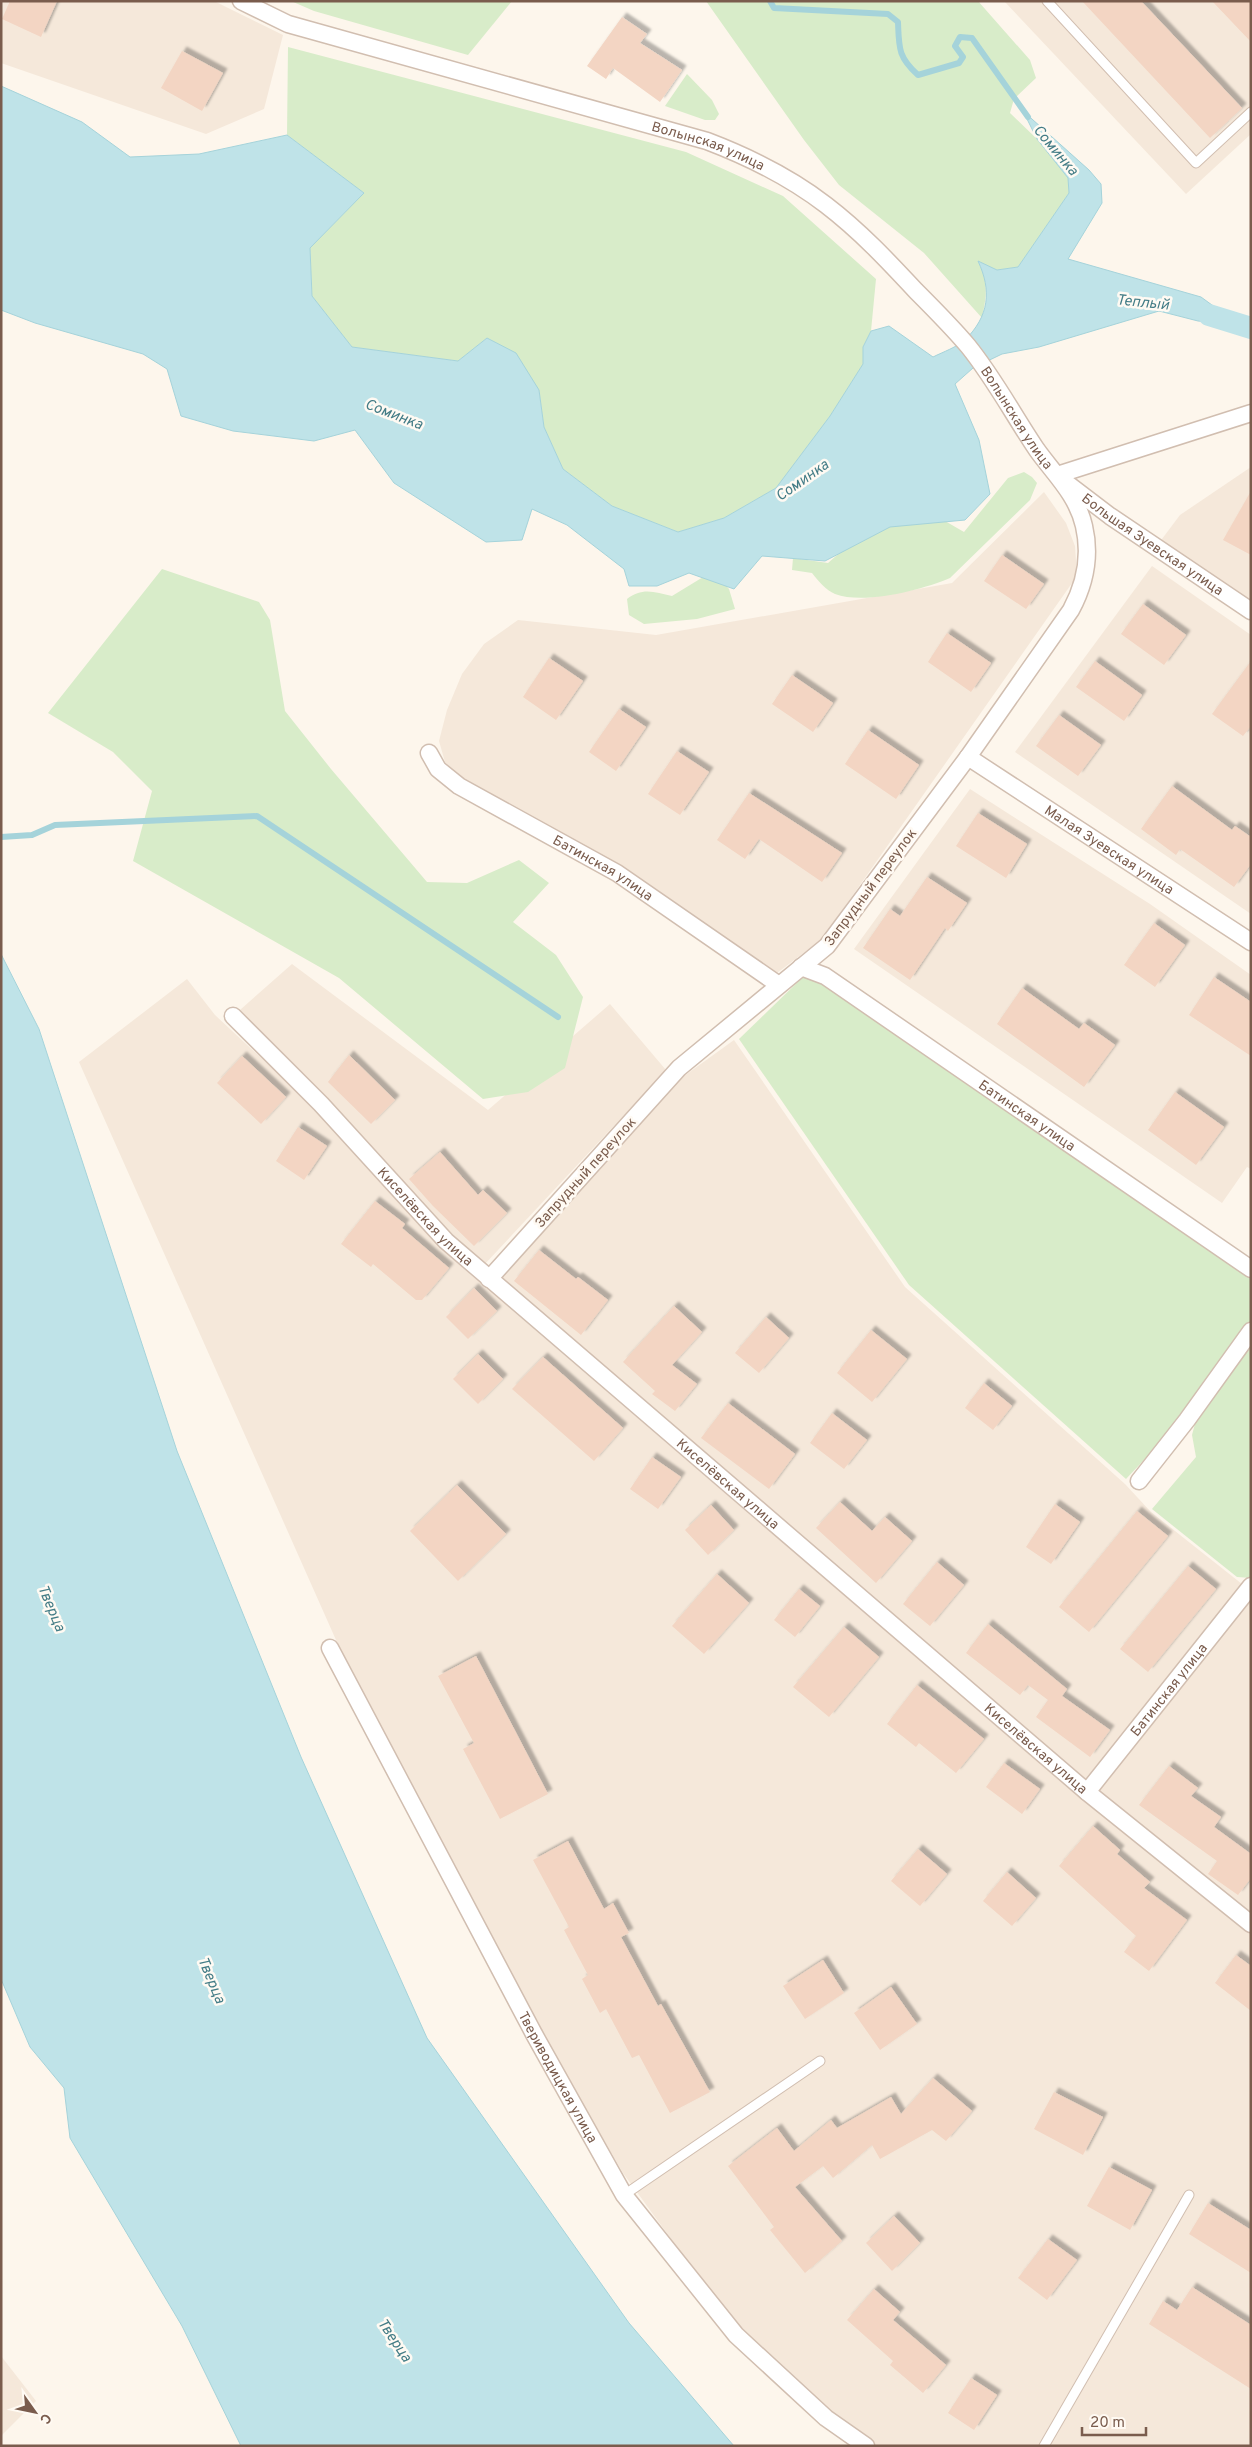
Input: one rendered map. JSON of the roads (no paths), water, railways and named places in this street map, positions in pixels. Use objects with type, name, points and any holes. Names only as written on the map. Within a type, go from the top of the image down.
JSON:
[{"type":"street","name":"Волынская улица","points":[[241,1],[288,24],[707,140],[781,176],[826,205],[866,238],[968,346],[1038,452],[1056,475]]},
{"type":"street","points":[[1056,475],[1251,413]]},
{"type":"street","name":"Большая Зуевская улица","points":[[1056,475],[1110,516],[1251,611]]},
{"type":"street","name":"Запрудный переулок","points":[[489,1279],[679,1068],[827,946],[968,757],[1071,610],[1083,584],[1087,555],[1084,526],[1074,498],[1056,475]]},
{"type":"street","name":"Батинская улица","points":[[429,753],[438,769],[459,786],[617,874],[779,985]]},
{"type":"street","name":"Малая Зуевская улица","points":[[968,757],[1251,942]]},
{"type":"street","name":"Батинская улица","points":[[801,967],[825,976],[1251,1269]]},
{"type":"street","name":"Киселёвская улица","points":[[233,1016],[321,1104],[446,1241],[1087,1792],[1251,1924]]},
{"type":"street","points":[[1139,1481],[1187,1420],[1251,1331]]},
{"type":"street","name":"Батинская улица","points":[[1087,1792],[1251,1586]]},
{"type":"street","name":"Твериводицкая улица","points":[[330,1648],[534,2034],[624,2195],[736,2335],[826,2418],[866,2446]]},
{"type":"lane","points":[[1050,3],[1196,163],[1251,112]]},
{"type":"lane","points":[[624,2195],[820,2061]]},
{"type":"lane","points":[[1044,2446],[1189,2195]]},
{"type":"water","points":[[1,86],[82,122],[130,157],[199,154],[287,135],[364,193],[310,248],[312,296],[352,347],[458,361],[487,338],[516,353],[539,390],[544,427],[563,469],[612,506],[678,532],[724,518],[776,488],[830,416],[863,364],[863,347],[871,331],[889,326],[933,357],[962,343],[973,331],[979,322],[986,303],[985,283],[978,261],[997,270],[1018,267],[1069,193],[1068,178],[1037,139],[1023,111],[1089,170],[1101,184],[1102,203],[1068,259],[1201,297],[1238,324],[1198,321],[1159,311],[1039,347],[1002,354],[973,368],[955,384],[979,440],[990,494],[965,520],[890,527],[825,561],[762,556],[734,589],[689,573],[657,586],[629,586],[624,569],[567,525],[532,509],[522,540],[486,542],[394,483],[355,430],[314,441],[233,431],[181,416],[167,369],[143,354],[35,323],[1,310]]},
{"type":"water","name":"Тверца","points":[[1,954],[39,1029],[177,1451],[301,1757],[427,2038],[629,2323],[734,2446],[241,2446],[182,2326],[70,2138],[64,2088],[30,2047],[1,1979]]},
{"type":"waterway","name":"Соминка","points":[[770,1],[774,8],[888,14],[898,22],[899,45],[903,57],[911,69],[918,75],[959,63],[963,57],[955,46],[960,37],[972,38],[1028,117]]},
{"type":"waterway","name":"Теплый","points":[[1209,315],[1251,328]]},
{"type":"waterway","points":[[1,837],[32,835],[55,825],[257,816],[558,1017]]}]
